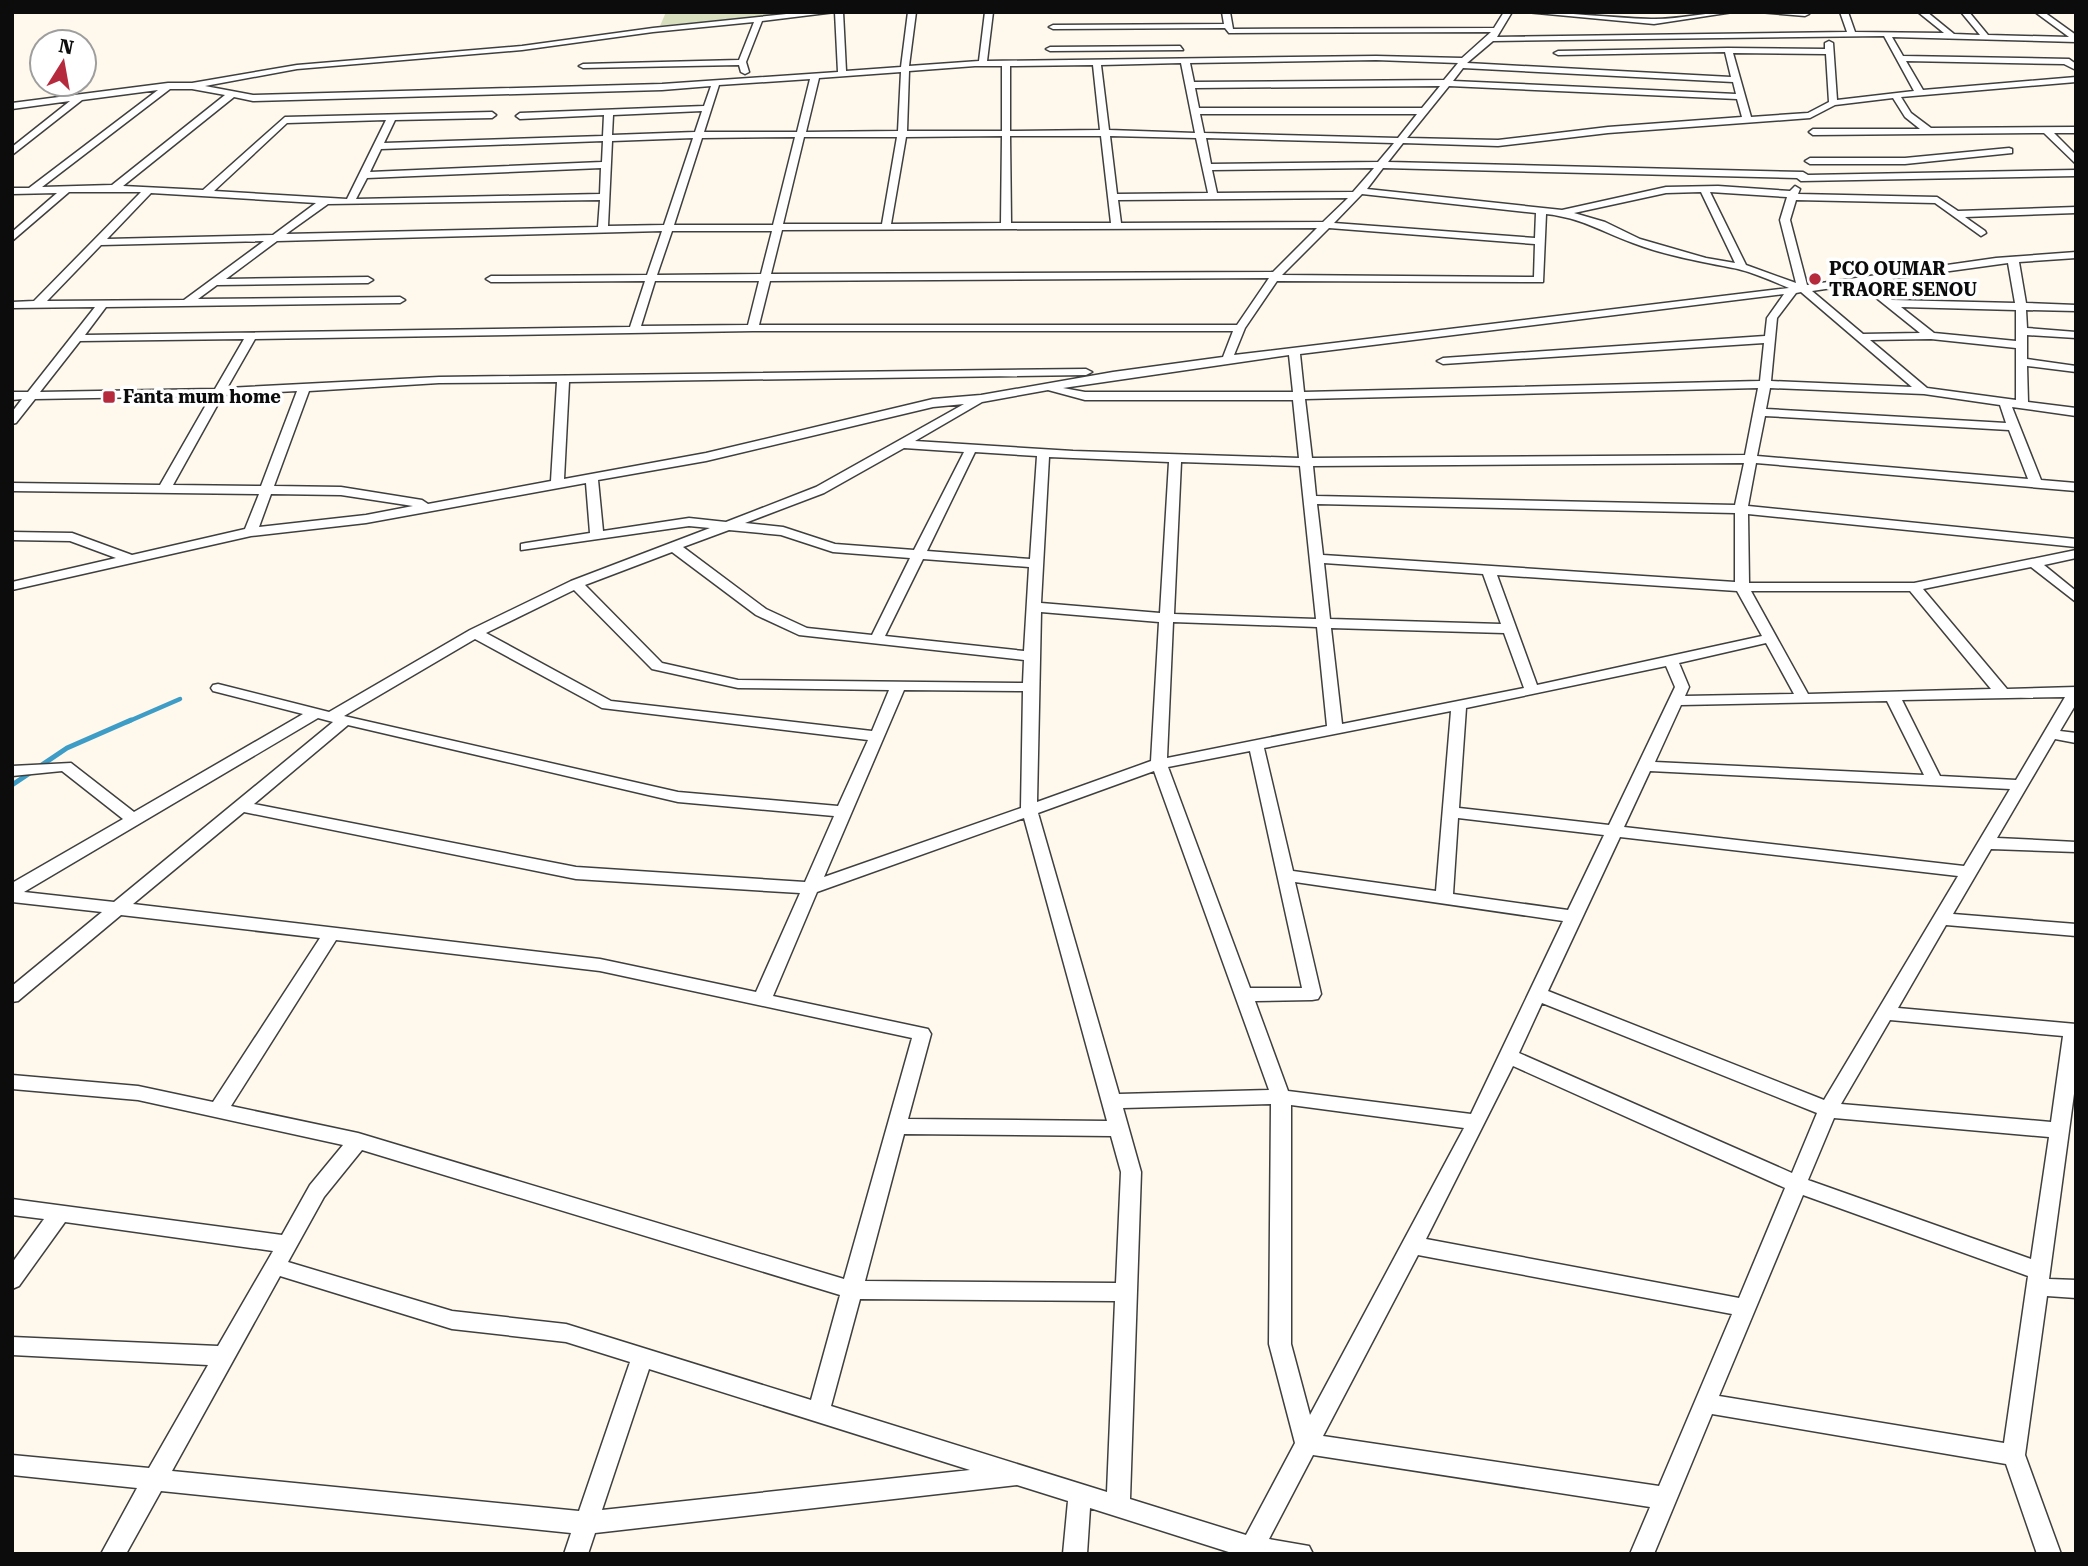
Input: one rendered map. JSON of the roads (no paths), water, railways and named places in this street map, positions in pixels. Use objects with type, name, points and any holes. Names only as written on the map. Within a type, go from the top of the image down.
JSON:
[{"type":"street","points":[[98,95],[168,86],[192,86],[297,67],[522,48],[653,30],[831,12]]},
{"type":"street","points":[[839,12],[842,74]]},
{"type":"street","points":[[886,227],[902,134],[905,69],[912,12]]},
{"type":"street","points":[[983,64],[989,12]]},
{"type":"street","points":[[1226,12],[1229,31],[1666,37],[1888,34],[2076,40]]},
{"type":"street","points":[[1227,360],[1240,328],[1275,277],[1358,193],[1463,63],[1494,35],[1508,12]]},
{"type":"street","points":[[1530,12],[1654,22],[1725,15],[1729,12]]},
{"type":"street","points":[[1763,12],[1805,14]]},
{"type":"street","points":[[1844,12],[1853,34]]},
{"type":"street","points":[[1922,12],[1951,35]]},
{"type":"street","points":[[1965,12],[1985,36]]},
{"type":"street","points":[[2039,12],[2076,40]]},
{"type":"street","points":[[748,81],[742,62],[759,20]]},
{"type":"street","points":[[1654,22],[1666,37]]},
{"type":"street","points":[[1048,63],[1054,23],[1228,26]]},
{"type":"street","points":[[1888,34],[1920,93]]},
{"type":"street","points":[[1828,35],[1833,103]]},
{"type":"street","points":[[1050,49],[1180,48]]},
{"type":"street","points":[[1558,53],[1728,50],[1829,52]]},
{"type":"street","points":[[1728,50],[1748,120]]},
{"type":"street","points":[[192,86],[253,98],[662,87],[983,64],[1376,58],[1736,80]]},
{"type":"street","points":[[1901,58],[2066,61],[2076,68]]},
{"type":"street","points":[[1185,61],[1213,196]]},
{"type":"street","points":[[583,66],[742,62]]},
{"type":"street","points":[[1097,63],[1116,226]]},
{"type":"street","points":[[1006,64],[1006,226]]},
{"type":"street","points":[[753,328],[814,76]]},
{"type":"street","points":[[378,146],[699,135],[1006,133],[1498,143],[1608,130],[1810,115],[1833,103],[2076,79]]},
{"type":"street","points":[[634,330],[716,83]]},
{"type":"street","points":[[1190,85],[1447,83],[1741,97]]},
{"type":"street","points":[[32,190],[168,86]]},
{"type":"street","points":[[114,188],[232,94]]},
{"type":"street","points":[[1895,95],[1908,115],[1928,131]]},
{"type":"street","points":[[12,106],[72,98]]},
{"type":"street","points":[[12,152],[78,98]]},
{"type":"street","points":[[520,116],[708,108]]},
{"type":"street","points":[[1195,111],[1426,111]]},
{"type":"street","points":[[603,230],[609,112]]},
{"type":"street","points":[[205,194],[285,120],[492,115]]},
{"type":"street","points":[[1798,289],[1785,220],[1791,196],[1812,152],[1810,115]]},
{"type":"street","points":[[350,202],[392,118]]},
{"type":"street","points":[[2045,129],[2076,162]]},
{"type":"street","points":[[1813,132],[2076,130]]},
{"type":"street","points":[[1812,152],[1905,161],[2009,151]]},
{"type":"street","points":[[364,174],[607,165]]},
{"type":"street","points":[[1207,167],[1382,165],[1802,176],[2076,173]]},
{"type":"street","points":[[12,191],[114,188],[350,202],[605,197]]},
{"type":"street","points":[[12,239],[67,189]]},
{"type":"street","points":[[1704,189],[1742,267]]},
{"type":"street","points":[[1563,213],[1666,190],[1704,189],[1847,201],[1937,200],[1981,233]]},
{"type":"street","points":[[37,305],[149,190]]},
{"type":"street","points":[[1112,197],[1358,193],[1563,213],[1601,224],[1636,241],[1704,261],[1742,267],[1798,289],[1924,391]]},
{"type":"street","points":[[186,303],[325,201]]},
{"type":"street","points":[[1954,214],[2076,210]]},
{"type":"street","points":[[491,279],[1275,277],[1539,280],[1541,211]]},
{"type":"street","points":[[99,242],[666,228],[1326,225],[1540,240]]},
{"type":"street","points":[[12,586],[251,531],[366,519],[706,457],[933,403],[981,399],[1113,375],[1294,351],[2013,260],[2076,255]]},
{"type":"street","points":[[2013,260],[2021,306],[2022,403]]},
{"type":"street","points":[[215,282],[368,280]]},
{"type":"street","points":[[1861,281],[1931,336]]},
{"type":"street","points":[[1798,289],[1772,318],[1765,384],[1741,509],[1742,587],[1804,699]]},
{"type":"street","points":[[14,307],[400,300]]},
{"type":"street","points":[[1889,303],[2076,308]]},
{"type":"street","points":[[12,420],[103,304]]},
{"type":"street","points":[[76,338],[753,328],[1240,328]]},
{"type":"street","points":[[2022,331],[2076,335]]},
{"type":"street","points":[[164,489],[252,334]]},
{"type":"street","points":[[1860,337],[1931,336],[2022,345]]},
{"type":"street","points":[[1443,361],[1770,339]]},
{"type":"street","points":[[1294,351],[1335,730]]},
{"type":"street","points":[[2022,362],[2076,369]]},
{"type":"street","points":[[12,396],[219,392],[439,380],[1095,372],[1113,375]]},
{"type":"street","points":[[557,486],[563,378]]},
{"type":"street","points":[[1047,387],[1085,396],[1299,396],[1765,384],[1924,391],[2076,412]]},
{"type":"street","points":[[251,531],[304,387]]},
{"type":"street","points":[[12,894],[134,820],[331,717],[475,633],[576,584],[820,490],[981,399]]},
{"type":"street","points":[[2004,401],[2036,484]]},
{"type":"street","points":[[1760,412],[2014,427]]},
{"type":"street","points":[[901,444],[1043,453],[1306,462],[1751,459],[2076,487]]},
{"type":"street","points":[[876,641],[971,449]]},
{"type":"street","points":[[1043,453],[1031,656],[1029,808],[1131,1172],[1118,1506]]},
{"type":"street","points":[[1175,458],[1159,764],[1282,1097],[1280,1344],[1307,1444]]},
{"type":"street","points":[[592,479],[597,536]]},
{"type":"street","points":[[12,487],[341,491],[435,507]]},
{"type":"street","points":[[1310,500],[1741,509],[2076,543]]},
{"type":"street","points":[[526,547],[689,522],[783,531],[833,548],[1037,564]]},
{"type":"street","points":[[12,536],[72,537],[130,559]]},
{"type":"street","points":[[672,545],[761,612],[804,632],[1031,656]]},
{"type":"street","points":[[1317,559],[1742,587],[1914,587],[2076,554]]},
{"type":"street","points":[[2034,562],[2076,598]]},
{"type":"street","points":[[1489,571],[1532,691]]},
{"type":"street","points":[[576,584],[657,666],[738,684],[1030,687]]},
{"type":"street","points":[[1914,587],[2003,694]]},
{"type":"street","points":[[1034,607],[1166,618],[1510,629]]},
{"type":"street","points":[[475,633],[607,705],[877,736]]},
{"type":"street","points":[[242,806],[576,873],[811,888],[1029,808],[1159,764],[1532,691],[1770,638]]},
{"type":"street","points":[[1252,1548],[1477,1122],[1682,687],[1671,660]]},
{"type":"street","points":[[762,1000],[899,685]]},
{"type":"street","points":[[218,688],[331,717],[678,797],[844,812]]},
{"type":"street","points":[[1675,701],[2076,691]]},
{"type":"street","points":[[1642,1554],[1828,1110],[2076,691]]},
{"type":"street","points":[[1893,697],[1934,780]]},
{"type":"street","points":[[1444,898],[1459,705]]},
{"type":"street","points":[[12,996],[242,806],[331,717]]},
{"type":"street","points":[[2050,734],[2076,738]]},
{"type":"street","points":[[1244,995],[1312,994],[1255,745]]},
{"type":"street","points":[[12,771],[65,766],[134,820]]},
{"type":"street","points":[[1644,766],[2020,785]]},
{"type":"street","points":[[1451,812],[1968,872]]},
{"type":"street","points":[[1986,843],[2076,847]]},
{"type":"street","points":[[1285,875],[1573,917]]},
{"type":"street","points":[[12,894],[600,965],[922,1034],[818,1413]]},
{"type":"street","points":[[1941,919],[2076,930]]},
{"type":"street","points":[[218,1110],[332,933]]},
{"type":"street","points":[[1537,994],[1828,1110],[2059,1130]]},
{"type":"street","points":[[1884,1013],[2074,1031],[2014,1455],[2049,1554]]},
{"type":"street","points":[[1508,1056],[1796,1184],[2038,1279],[2076,1289]]},
{"type":"street","points":[[12,1082],[138,1093],[358,1141],[852,1290],[1126,1292]]},
{"type":"street","points":[[1111,1101],[1282,1097],[1477,1122]]},
{"type":"street","points":[[897,1126],[1119,1129]]},
{"type":"street","points":[[113,1554],[317,1191],[358,1141]]},
{"type":"street","points":[[12,1207],[287,1244]]},
{"type":"street","points":[[12,1280],[60,1213]]},
{"type":"street","points":[[1412,1245],[1745,1308]]},
{"type":"street","points":[[274,1266],[452,1320],[566,1334],[1252,1548],[1301,1554]]},
{"type":"street","points":[[12,1346],[224,1356]]},
{"type":"street","points":[[576,1554],[642,1357]]},
{"type":"street","points":[[1705,1403],[2014,1455]]},
{"type":"street","points":[[1307,1444],[1665,1498]]},
{"type":"street","points":[[12,1465],[586,1523],[1019,1475]]},
{"type":"street","points":[[1075,1554],[1080,1494]]},
{"type":"waterway","points":[[127,722],[180,699]]},
{"type":"waterway","points":[[12,785],[67,748],[131,720]]},
{"type":"place","name":"PCO OUMAR TRAORE SENOU","points":[[1815,279]]},
{"type":"place","name":"Fanta mum home","points":[[109,397]]}]
